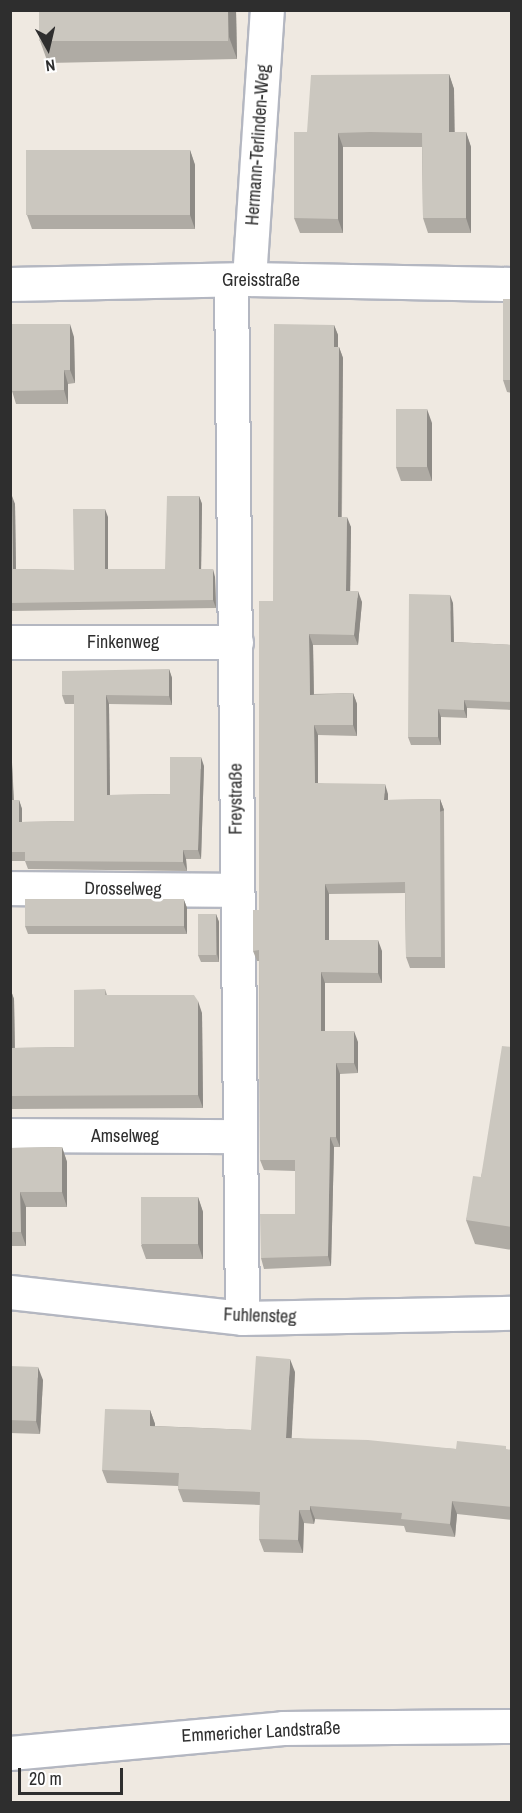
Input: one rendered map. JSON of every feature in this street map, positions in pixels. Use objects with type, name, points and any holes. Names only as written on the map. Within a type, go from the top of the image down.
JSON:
[{"type":"street","name":"Hermann-Terlinden-Weg","points":[[240,280],[267,10]]},
{"type":"street","name":"Greisstraße","points":[[10,284],[240,280],[512,284]]},
{"type":"street","name":"Freystraße","points":[[240,280],[236,890],[242,1318]]},
{"type":"street","name":"Finkenweg","points":[[10,642],[236,642]]},
{"type":"street","name":"Drosselweg","points":[[10,888],[236,890]]},
{"type":"street","name":"Amselweg","points":[[10,1135],[239,1136]]},
{"type":"street","name":"Fuhlensteg","points":[[10,1292],[242,1318],[512,1313]]},
{"type":"street","name":"Emmericher Landstraße","points":[[10,1753],[283,1728],[512,1726]]},
{"type":"building","points":[[39,10],[228,10],[228,41],[39,41]]},
{"type":"building","points":[[449,74],[449,132],[466,132],[466,218],[423,218],[422,133],[370,132],[338,133],[338,219],[294,218],[294,132],[307,132],[311,75]]},
{"type":"building","points":[[26,150],[190,150],[190,215],[26,215]]},
{"type":"building","points":[[503,299],[512,299],[512,380],[503,380]]},
{"type":"building","points":[[10,324],[70,324],[70,370],[64,370],[64,390],[12,391]]},
{"type":"building","points":[[274,324],[334,325],[334,347],[339,347],[338,517],[347,517],[346,591],[358,591],[354,635],[309,634],[310,695],[353,693],[353,725],[314,725],[315,783],[385,784],[384,800],[440,799],[441,957],[406,957],[405,882],[325,884],[325,940],[378,940],[378,973],[321,972],[321,1031],[354,1031],[354,1063],[336,1063],[336,1137],[330,1137],[328,1256],[261,1258],[260,1214],[295,1214],[295,1160],[260,1160],[259,950],[253,951],[253,910],[259,910],[259,601],[273,601]]},
{"type":"building","points":[[396,409],[427,409],[427,467],[396,467]]},
{"type":"building","points":[[10,496],[12,496],[13,569],[74,570],[73,509],[105,509],[105,569],[165,569],[167,496],[199,496],[199,569],[213,569],[213,600],[10,603]]},
{"type":"building","points":[[409,594],[450,595],[451,642],[512,645],[512,702],[464,700],[464,710],[438,709],[438,737],[408,737]]},
{"type":"building","points":[[169,669],[169,696],[106,695],[107,795],[170,794],[170,757],[201,757],[198,850],[183,850],[183,862],[25,861],[25,852],[10,852],[10,789],[11,800],[19,800],[19,822],[74,821],[74,695],[62,695],[62,671]]},
{"type":"building","points":[[25,899],[184,899],[184,926],[25,926]]},
{"type":"building","points":[[198,914],[216,914],[216,955],[198,955]]},
{"type":"building","points":[[105,989],[105,995],[194,995],[198,1001],[198,1095],[10,1096],[10,1030],[11,1048],[74,1047],[74,990]]},
{"type":"building","points":[[502,1046],[512,1047],[512,1227],[466,1220],[473,1176],[481,1177]]},
{"type":"building","points":[[62,1147],[62,1192],[20,1192],[21,1232],[10,1232],[10,1148]]},
{"type":"building","points":[[141,1197],[198,1197],[198,1244],[141,1244]]},
{"type":"building","points":[[256,1356],[290,1359],[286,1438],[368,1440],[456,1449],[457,1441],[506,1446],[506,1449],[512,1450],[512,1507],[452,1501],[450,1524],[401,1519],[402,1513],[310,1506],[310,1510],[299,1510],[298,1540],[259,1539],[260,1492],[178,1489],[179,1473],[102,1470],[105,1409],[150,1410],[150,1426],[251,1430]]},
{"type":"building","points":[[10,1366],[38,1367],[36,1421],[10,1420]]}]
